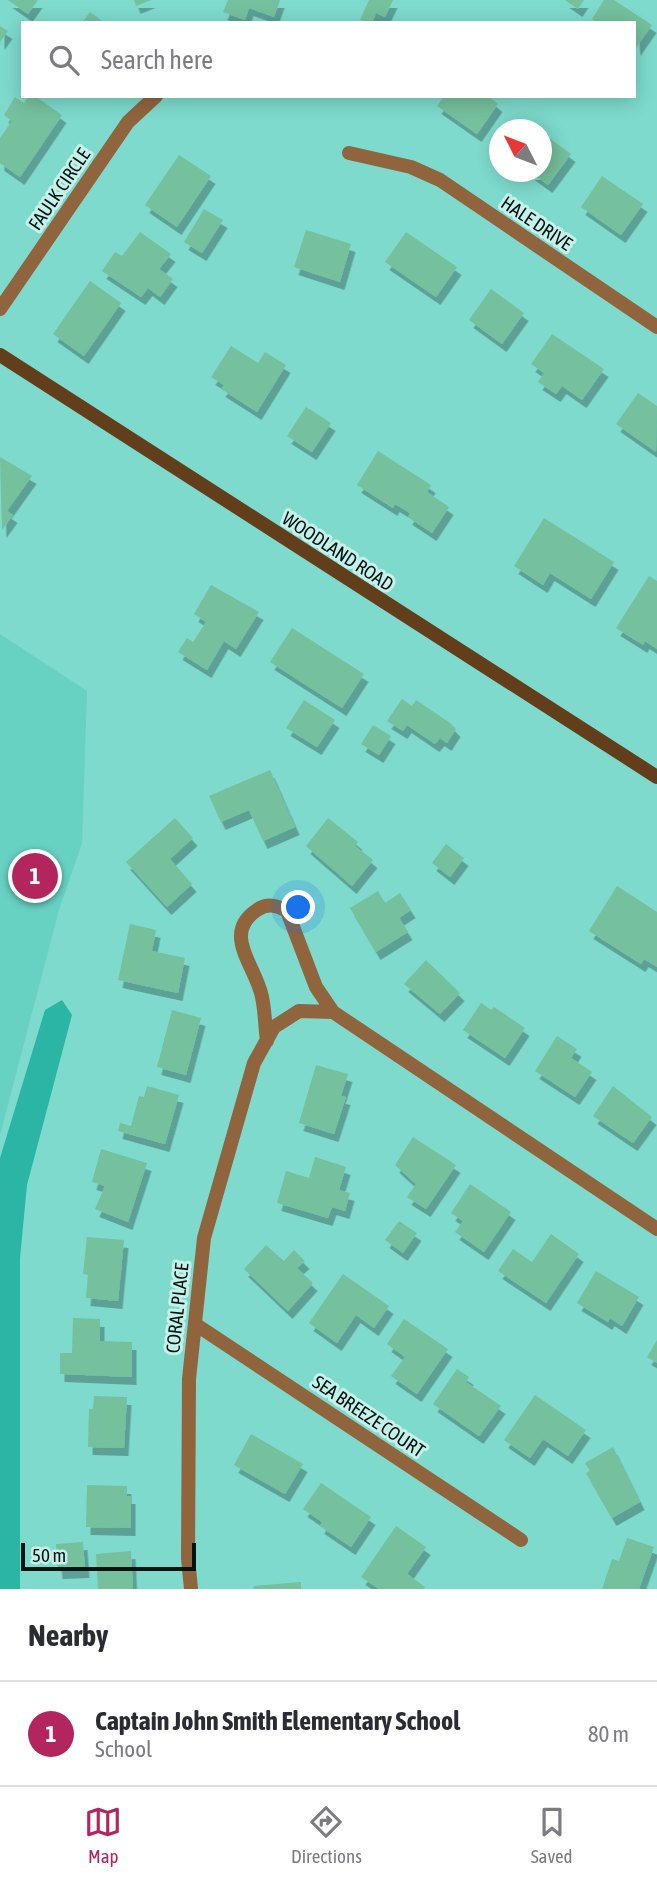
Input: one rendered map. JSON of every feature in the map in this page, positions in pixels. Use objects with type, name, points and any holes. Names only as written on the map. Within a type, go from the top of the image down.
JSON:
[{"type":"main road","name":"WOODLAND ROAD","points":[[0,355],[657,777]]},
{"type":"street","name":"FAULK CIRCLE","points":[[0,309],[128,122],[154,98]]},
{"type":"street","name":"HALE DRIVE","points":[[349,153],[411,167],[440,180],[657,327]]},
{"type":"street","points":[[267,1041],[262,996],[240,943],[239,930],[246,918],[261,907],[275,904],[287,911],[316,987],[333,1012],[657,1230]]},
{"type":"street","name":"CORAL PLACE","points":[[191,1589],[188,1558],[189,1379],[204,1238],[254,1063],[274,1027],[299,1011],[333,1012]]},
{"type":"street","name":"SEA BREEZE COURT","points":[[195,1324],[521,1540]]},
{"type":"shaded area","points":[[0,634],[87,691],[82,843],[59,910],[0,1135]]},
{"type":"shaded area","points":[[62,1000],[72,1015],[27,1185],[20,1258],[20,1589],[0,1589],[0,1158],[45,1010]]},
{"type":"building","points":[[8,0],[38,0],[28,14]]},
{"type":"building","points":[[134,0],[151,0],[136,6]]},
{"type":"building","points":[[228,0],[280,0],[274,17],[249,8],[245,20],[223,12]]},
{"type":"building","points":[[369,0],[393,0],[385,17],[376,13],[373,21],[360,20]]},
{"type":"building","points":[[565,0],[584,0],[578,9]]},
{"type":"building","points":[[604,0],[614,0],[652,25],[636,48],[636,21],[592,19]]},
{"type":"building","points":[[90,12],[102,21],[83,21]]},
{"type":"building","points":[[0,26],[8,31],[0,42]]},
{"type":"building","points":[[15,97],[24,103],[27,98],[38,98],[62,115],[20,177],[0,163],[0,138],[12,121],[4,115]]},
{"type":"building","points":[[443,98],[490,98],[498,104],[477,134],[437,106]]},
{"type":"building","points":[[552,140],[571,154],[552,180]]},
{"type":"building","points":[[179,155],[211,176],[177,227],[145,205]]},
{"type":"building","points":[[602,176],[643,204],[621,235],[581,207]]},
{"type":"building","points":[[204,209],[223,220],[202,253],[184,242]]},
{"type":"building","points":[[306,230],[351,244],[340,282],[294,267]]},
{"type":"building","points":[[140,232],[171,254],[159,269],[173,279],[160,297],[148,288],[141,297],[102,271],[115,252],[122,256]]},
{"type":"building","points":[[406,232],[457,267],[436,297],[385,262]]},
{"type":"building","points":[[90,281],[121,303],[84,356],[53,334]]},
{"type":"building","points":[[491,289],[524,313],[502,344],[469,320]]},
{"type":"building","points":[[552,334],[604,369],[582,400],[562,386],[556,394],[538,382],[544,373],[531,364]]},
{"type":"building","points":[[231,346],[258,363],[265,352],[286,365],[257,412],[221,389],[224,385],[211,377]]},
{"type":"building","points":[[638,393],[657,406],[656,452],[616,424]]},
{"type":"building","points":[[306,407],[331,423],[312,452],[287,436]]},
{"type":"building","points":[[378,451],[431,485],[427,492],[449,507],[432,533],[408,517],[410,513],[395,504],[393,508],[357,485]]},
{"type":"building","points":[[0,457],[32,476],[7,511],[13,515],[2,530]]},
{"type":"building","points":[[544,518],[614,562],[591,599],[550,573],[543,585],[514,566]]},
{"type":"building","points":[[649,576],[657,581],[657,649],[645,641],[643,645],[616,628]]},
{"type":"building","points":[[211,585],[259,612],[236,649],[224,641],[207,670],[178,652],[187,638],[193,642],[206,622],[194,614]]},
{"type":"building","points":[[292,628],[364,674],[342,708],[270,662]]},
{"type":"building","points":[[402,699],[412,706],[416,700],[450,723],[456,729],[447,743],[440,738],[435,744],[407,725],[403,731],[387,721]]},
{"type":"building","points":[[304,700],[335,720],[317,747],[286,728]]},
{"type":"building","points":[[373,725],[391,736],[379,755],[361,744]]},
{"type":"building","points":[[270,770],[295,827],[263,841],[249,810],[221,822],[209,796]]},
{"type":"building","points":[[175,818],[193,838],[170,859],[192,884],[167,907],[126,862]]},
{"type":"building","points":[[328,818],[358,842],[355,846],[373,860],[352,886],[306,846]]},
{"type":"building","points":[[446,844],[464,858],[450,877],[432,863]]},
{"type":"building","points":[[617,886],[657,912],[657,967],[644,959],[641,964],[589,931]]},
{"type":"building","points":[[378,891],[385,903],[400,893],[411,910],[399,918],[408,932],[376,952],[350,908]]},
{"type":"building","points":[[130,924],[156,930],[152,951],[185,958],[178,993],[118,980]]},
{"type":"building","points":[[426,960],[460,993],[440,1014],[404,984]]},
{"type":"building","points":[[481,1003],[491,1010],[494,1007],[525,1028],[505,1058],[463,1030]]},
{"type":"building","points":[[172,1010],[201,1018],[186,1075],[157,1067]]},
{"type":"building","points":[[557,1036],[577,1049],[571,1058],[592,1072],[575,1097],[535,1071]]},
{"type":"building","points":[[316,1065],[348,1074],[341,1096],[346,1097],[334,1134],[299,1123]]},
{"type":"building","points":[[147,1086],[179,1095],[165,1144],[118,1131],[120,1123],[131,1126],[139,1096],[144,1097]]},
{"type":"building","points":[[613,1086],[652,1117],[633,1143],[593,1116]]},
{"type":"building","points":[[413,1137],[456,1165],[426,1209],[407,1197],[416,1184],[395,1165]]},
{"type":"building","points":[[101,1149],[147,1163],[128,1222],[95,1209],[105,1186],[92,1182]]},
{"type":"building","points":[[315,1157],[346,1167],[339,1190],[350,1193],[345,1211],[332,1207],[328,1218],[277,1203],[286,1171],[309,1178]]},
{"type":"building","points":[[470,1184],[511,1212],[484,1252],[455,1232],[463,1221],[451,1213]]},
{"type":"building","points":[[399,1221],[417,1233],[403,1253],[385,1240]]},
{"type":"building","points":[[551,1234],[579,1254],[546,1303],[498,1271],[513,1249],[532,1262]]},
{"type":"building","points":[[87,1237],[124,1240],[118,1301],[86,1298],[88,1275],[83,1274]]},
{"type":"building","points":[[266,1245],[284,1261],[294,1250],[305,1261],[297,1268],[313,1283],[288,1311],[244,1269]]},
{"type":"building","points":[[596,1271],[639,1297],[622,1326],[610,1318],[608,1322],[577,1303]]},
{"type":"building","points":[[343,1274],[389,1306],[374,1328],[356,1315],[337,1343],[309,1323]]},
{"type":"building","points":[[73,1318],[100,1319],[100,1341],[132,1342],[132,1377],[60,1374],[60,1353],[72,1353]]},
{"type":"building","points":[[404,1319],[448,1349],[417,1394],[391,1376],[405,1357],[387,1344]]},
{"type":"building","points":[[657,1340],[657,1363],[647,1357]]},
{"type":"building","points":[[457,1369],[469,1377],[466,1382],[501,1406],[479,1436],[433,1404]]},
{"type":"building","points":[[535,1395],[586,1430],[568,1456],[543,1439],[530,1458],[504,1440]]},
{"type":"building","points":[[94,1396],[127,1397],[124,1448],[88,1447],[89,1409],[93,1409]]},
{"type":"building","points":[[251,1434],[303,1464],[285,1494],[234,1465]]},
{"type":"building","points":[[613,1447],[640,1502],[612,1518],[586,1473],[590,1471],[585,1463]]},
{"type":"building","points":[[321,1483],[371,1517],[351,1547],[320,1526],[322,1522],[303,1509]]},
{"type":"building","points":[[87,1485],[127,1486],[127,1496],[131,1496],[131,1528],[86,1527]]},
{"type":"building","points":[[396,1526],[426,1547],[407,1574],[425,1587],[424,1589],[379,1589],[361,1577]]},
{"type":"building","points":[[627,1538],[654,1547],[639,1589],[602,1589],[612,1559],[619,1561]]},
{"type":"building","points":[[83,1542],[85,1570],[58,1571],[56,1544]]},
{"type":"building","points":[[131,1551],[133,1589],[98,1589],[96,1554]]},
{"type":"building","points":[[301,1582],[301,1589],[254,1589],[253,1586]]},
{"type":"place","name":"Captain John Smith Elementary School","points":[[35,876]]}]
